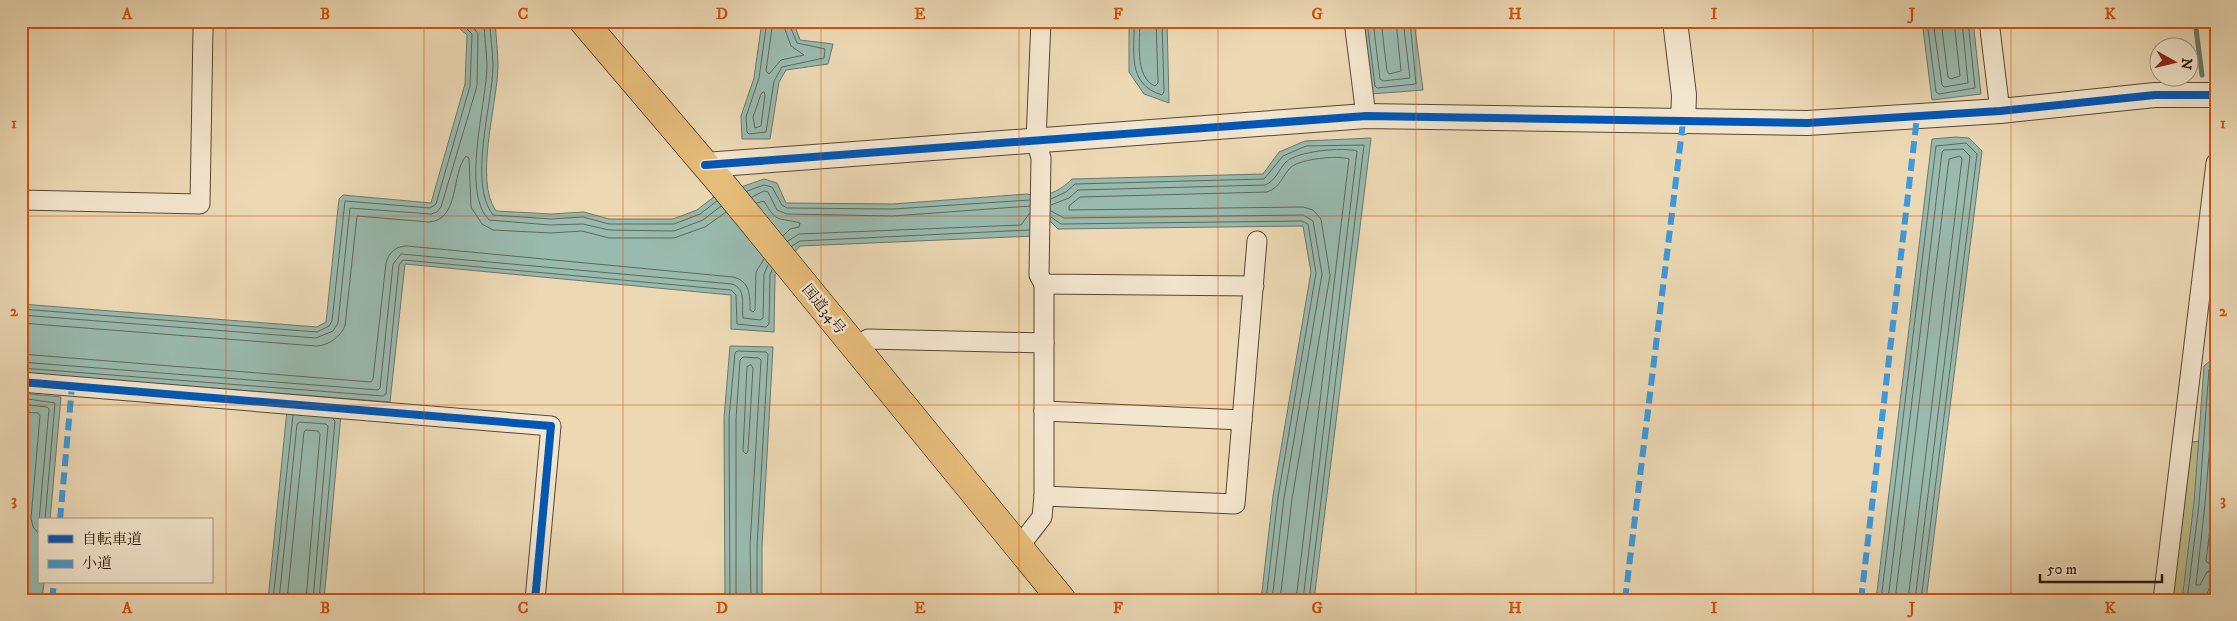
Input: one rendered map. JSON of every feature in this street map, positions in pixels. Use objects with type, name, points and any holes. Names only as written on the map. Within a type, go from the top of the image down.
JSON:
[{"type":"highway","name":"国道34号","points":[[583,21],[726,189],[1062,600]]},
{"type":"street","points":[[21,200],[200,204],[203,29],[205,21]]},
{"type":"street","points":[[1018,548],[1042,517],[1044,496],[1044,284],[1039,275],[1041,158],[1036,140],[1041,21]]},
{"type":"street","points":[[1354,21],[1366,116]]},
{"type":"street","points":[[1675,21],[1684,95],[1683,122]]},
{"type":"street","points":[[1989,21],[2000,111]]},
{"type":"street","points":[[705,164],[1366,116],[1483,116],[1683,122],[1807,123],[2000,111],[2155,95],[2216,95]]},
{"type":"street","points":[[2163,600],[2216,163]]},
{"type":"street","points":[[1044,496],[1235,504],[1257,241]]},
{"type":"street","points":[[1044,284],[1254,286]]},
{"type":"street","points":[[856,348],[868,339],[1044,343]]},
{"type":"street","points":[[21,382],[551,426],[534,600]]},
{"type":"street","points":[[1044,411],[1242,420]]},
{"type":"shaded area","points":[[2216,440],[2216,600],[2169,600],[2191,442]]},
{"type":"water","points":[[451,21],[495,21],[498,67],[488,142],[487,181],[490,198],[496,211],[551,214],[584,212],[609,219],[673,219],[697,210],[715,196],[764,179],[777,183],[786,203],[893,204],[1027,194],[1040,195],[1057,191],[1072,179],[1263,174],[1279,152],[1305,141],[1371,138],[1314,600],[1261,600],[1273,496],[1311,272],[1303,226],[1058,229],[1051,222],[1034,224],[1035,236],[800,246],[775,275],[774,332],[731,329],[731,295],[405,264],[390,402],[21,373],[21,304],[317,327],[326,322],[339,199],[343,195],[431,203],[465,84],[467,35]]},
{"type":"water","points":[[762,21],[793,21],[800,40],[833,44],[828,64],[786,70],[779,82],[770,139],[742,139],[741,116],[754,78]]},
{"type":"water","points":[[1129,21],[1167,21],[1169,103],[1144,94],[1129,72]]},
{"type":"water","points":[[1362,21],[1414,21],[1423,90],[1371,94]]},
{"type":"water","points":[[1922,21],[1973,21],[1981,94],[1932,100]]},
{"type":"water","points":[[1969,138],[1982,151],[1926,600],[1876,600],[1932,139]]},
{"type":"water","points":[[730,346],[773,347],[762,547],[762,600],[725,600],[724,418]]},
{"type":"water","points":[[2216,358],[2216,574],[2204,600],[2182,600],[2194,503],[2204,366]]},
{"type":"water","points":[[21,393],[61,397],[50,518],[38,518],[38,584],[44,584],[42,600],[21,600]]},
{"type":"water","points":[[287,410],[341,414],[324,600],[268,600]]},
{"type":"waterway","points":[[2195,21],[2202,75]]},
{"type":"marked path","points":[[1861,600],[1917,117]]},
{"type":"marked path","points":[[1625,600],[1683,122]]},
{"type":"marked path","points":[[60,518],[72,386]]},
{"type":"marked path","points":[[52,600],[54,584]]},
{"type":"cycle path","points":[[705,165],[1366,116],[1807,123],[2000,111],[2155,95],[2216,95]]},
{"type":"cycle path","points":[[21,382],[551,426],[535,600]]}]
